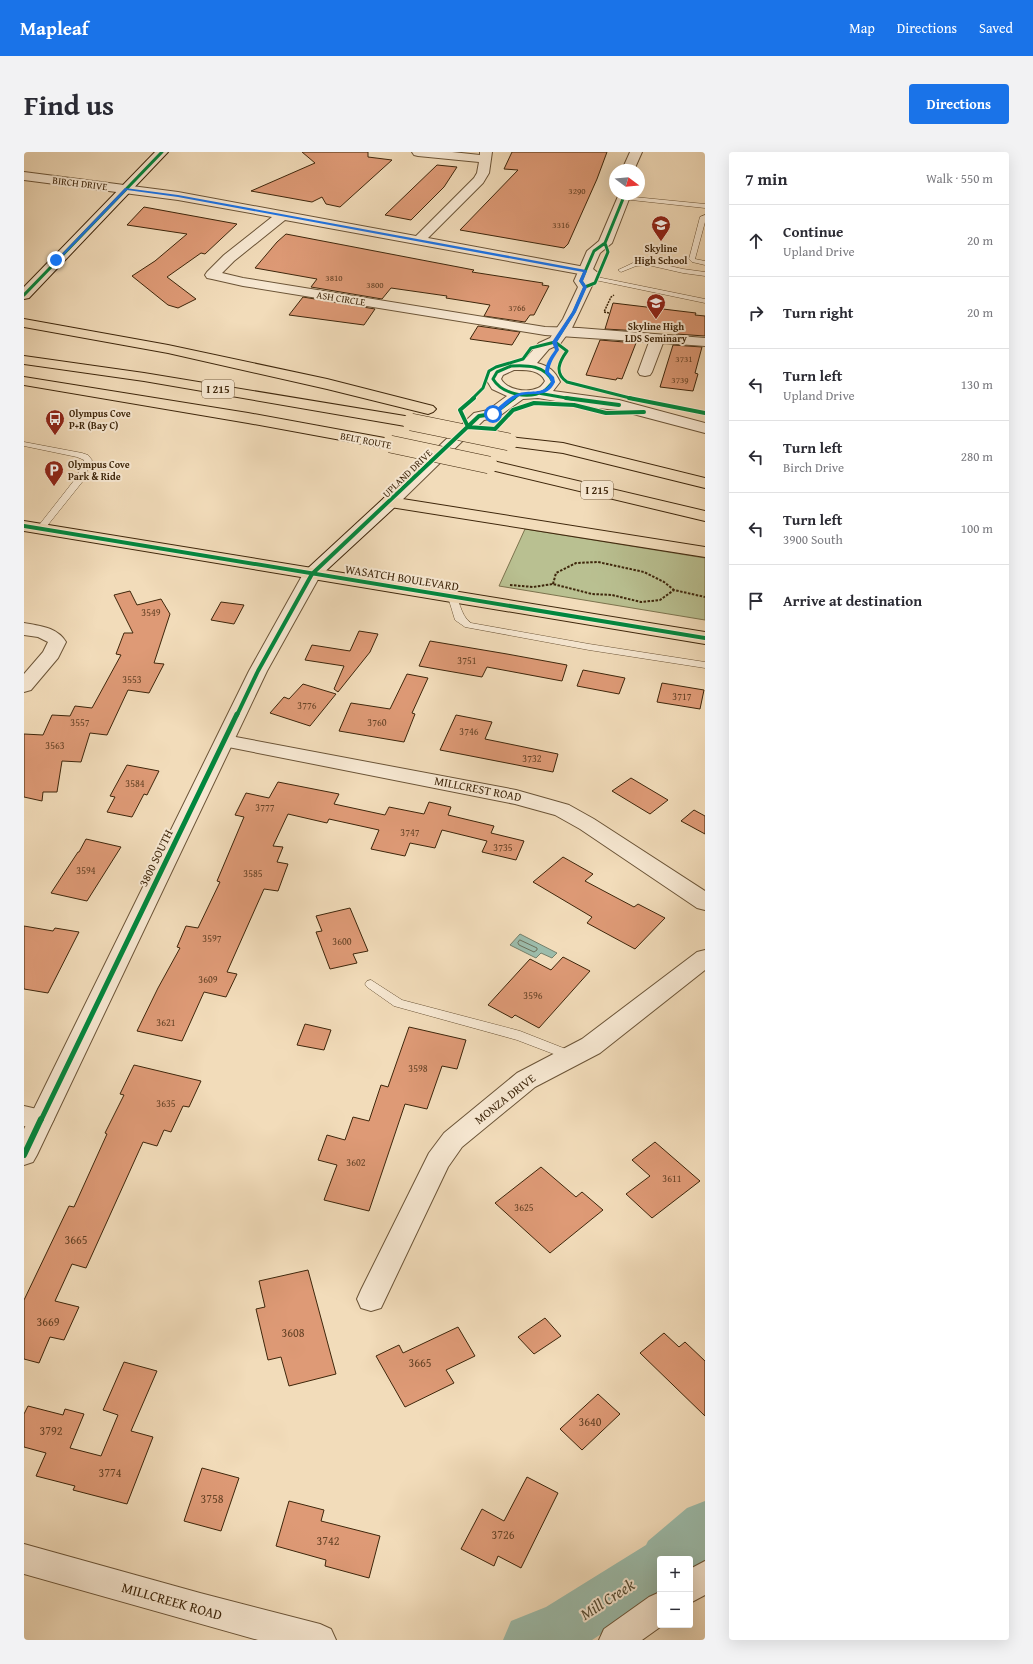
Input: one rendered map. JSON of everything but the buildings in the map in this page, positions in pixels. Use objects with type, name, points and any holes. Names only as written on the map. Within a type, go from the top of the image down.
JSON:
[{"type":"main road","points":[[24,323],[168,349],[328,384],[428,409],[513,437]]},
{"type":"main road","name":"I 215","points":[[24,360],[152,378],[411,422],[513,437],[705,483]]},
{"type":"main road","name":"BELT ROUTE","points":[[24,381],[248,418],[390,444],[488,465],[705,516]]},
{"type":"main road","points":[[390,502],[705,552]]},
{"type":"main road","name":"WASATCH BOULEVARD","points":[[32,527],[705,638]]},
{"type":"street","points":[[24,295],[162,152]]},
{"type":"street","points":[[418,152],[485,155],[483,173],[479,180],[418,241]]},
{"type":"street","points":[[631,164],[636,152]]},
{"type":"street","name":"BIRCH DRIVE","points":[[24,176],[178,196],[418,241],[589,279]]},
{"type":"street","points":[[521,366],[531,362],[544,346],[558,337],[574,312],[589,279],[608,252],[605,243],[622,200]]},
{"type":"street","name":"ASH CIRCLE","points":[[282,215],[229,258],[212,275],[251,283],[545,331],[558,337]]},
{"type":"street","points":[[558,337],[658,338],[705,342]]},
{"type":"street","points":[[538,393],[551,387],[548,364],[557,350],[558,337]]},
{"type":"street","points":[[645,372],[658,338]]},
{"type":"street","name":"UPLAND DRIVE","points":[[479,416],[479,409],[488,399],[495,386],[493,376],[497,372],[511,366],[521,366]]},
{"type":"street","points":[[521,366],[531,366],[566,388],[603,396],[618,405]]},
{"type":"street","points":[[495,386],[501,390],[518,394],[538,393],[618,405],[705,428]]},
{"type":"street","name":"UPLAND DRIVE","points":[[312,574],[390,502],[479,416],[493,414],[518,394]]},
{"type":"street","name":"3800 SOUTH","points":[[24,1154],[32,1118],[225,741],[258,671],[312,574]]},
{"type":"street","points":[[24,629],[50,635],[54,637],[57,642],[51,654],[24,686]]},
{"type":"street","name":"MILLCREST ROAD","points":[[225,741],[516,797],[555,807],[587,824],[705,902]]},
{"type":"street","name":"MONZA DRIVE","points":[[371,1299],[438,1160],[454,1140],[526,1080],[591,1046],[705,958]]},
{"type":"street","name":"MILLCREEK ROAD","points":[[24,1559],[200,1609],[320,1640]]},
{"type":"street","points":[[693,1586],[705,1577]]},
{"type":"street","points":[[615,1640],[657,1610]]},
{"type":"lane","points":[[645,199],[705,206]]},
{"type":"lane","points":[[705,217],[703,217],[692,259],[705,263]]},
{"type":"lane","points":[[621,270],[635,264],[648,263],[683,271],[705,274]]},
{"type":"lane","points":[[589,279],[705,301]]},
{"type":"lane","points":[[24,444],[79,455],[88,460],[80,479],[32,527]]},
{"type":"lane","points":[[452,597],[460,620],[468,626],[705,665]]},
{"type":"lane","points":[[371,984],[398,1003],[520,1036],[572,1056]]},
{"type":"path","points":[[609,312],[604,312],[611,297],[615,294]]},
{"type":"path","points":[[552,584],[556,573],[576,563],[598,562],[644,572],[664,582],[674,590],[705,597]]},
{"type":"path","points":[[510,585],[533,586],[552,584],[592,594],[612,595],[641,602],[660,600],[674,590]]},
{"type":"green space","points":[[525,529],[705,558],[705,620],[499,586]]},
{"type":"water","points":[[520,934],[557,953],[552,958],[541,953],[536,958],[510,945]]},
{"type":"waterway","name":"Mill Creek","points":[[670,1556],[705,1526]]},
{"type":"waterway","name":"Mill Creek","points":[[530,1640],[562,1628],[657,1567]]},
{"type":"cycle path","points":[[24,295],[162,152]]},
{"type":"cycle path","points":[[585,287],[581,281],[594,251],[605,243],[623,200]]},
{"type":"cycle path","points":[[468,427],[460,410],[483,388],[489,371],[496,367],[523,359],[531,348],[555,342],[574,312],[585,287],[595,283],[608,252],[605,243]]},
{"type":"cycle path","points":[[555,342],[567,351],[562,358],[559,367],[561,378],[567,382],[610,394],[705,413]]},
{"type":"cycle path","points":[[511,366],[529,366],[541,369],[550,376],[553,382],[545,391],[533,395],[506,391],[497,385],[493,379],[497,372],[511,366]]},
{"type":"cycle path","points":[[538,393],[597,403],[619,405]]},
{"type":"cycle path","points":[[24,1155],[258,671],[312,574],[479,416],[493,414],[518,395]]},
{"type":"cycle path","points":[[468,427],[495,429],[513,410],[534,403],[574,405],[606,413],[644,412]]},
{"type":"cycle path","points":[[24,526],[705,638]]},
{"type":"place","name":"Skyline High School","points":[[661,242]]},
{"type":"place","name":"Skyline High LDS Seminary","points":[[656,320]]},
{"type":"place","name":"Olympus Cove P+R (Bay C)","points":[[55,436]]},
{"type":"place","name":"Olympus Cove Park & Ride","points":[[54,487]]},
{"type":"route","points":[[56,260],[126,189],[178,196],[586,271],[581,281],[585,287],[574,312],[555,342],[557,350],[548,364],[547,373],[552,377],[553,382],[551,387],[538,393],[528,395],[518,394],[493,414]]}]
